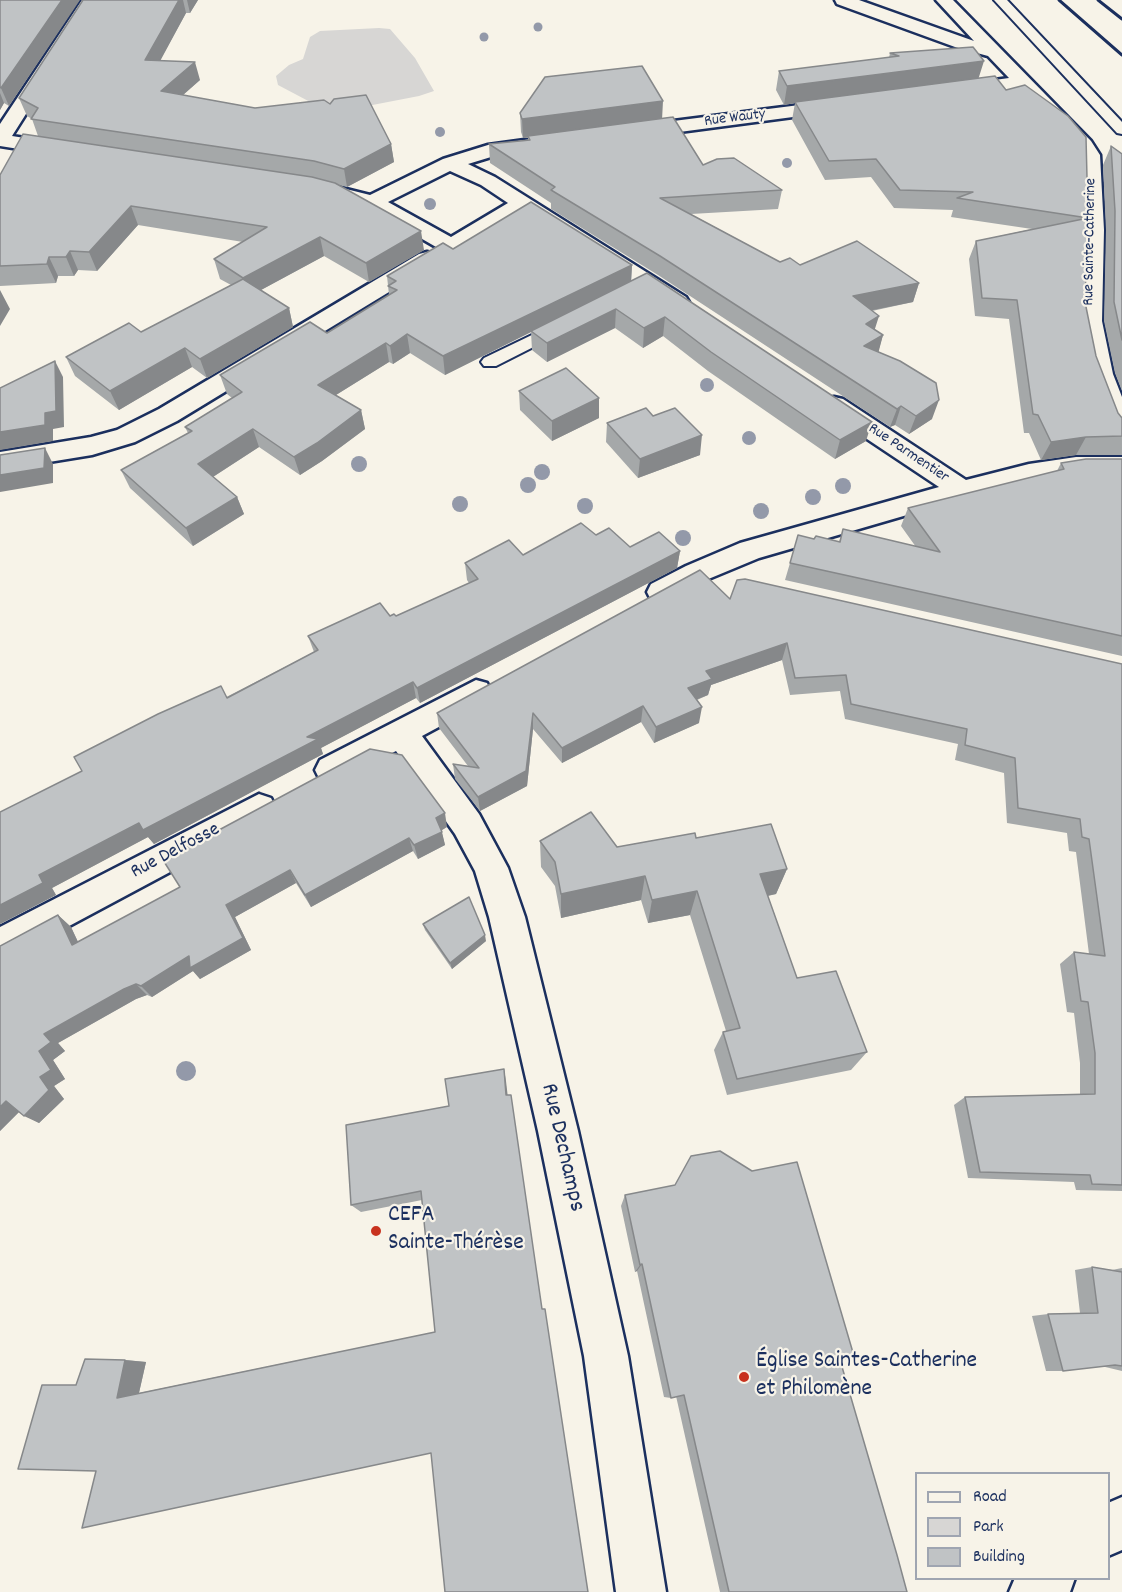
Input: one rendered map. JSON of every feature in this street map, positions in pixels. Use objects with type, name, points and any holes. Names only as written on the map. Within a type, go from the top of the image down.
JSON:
[{"type":"street","points":[[82,152],[0,139],[90,0]]},
{"type":"street","points":[[843,0],[961,43],[993,52]]},
{"type":"street","name":"Rue Sainte-Catherine","points":[[944,0],[1081,141],[1090,154],[1094,230],[1090,321],[1101,374],[1122,430]]},
{"type":"street","points":[[936,93],[1022,82]]},
{"type":"street","name":"Rue Wauty","points":[[619,134],[854,104]]},
{"type":"street","points":[[372,202],[450,163],[488,151],[550,143]]},
{"type":"street","points":[[450,163],[488,181],[523,203],[639,287],[698,315]]},
{"type":"street","points":[[305,186],[372,202],[451,246]]},
{"type":"street","points":[[0,461],[93,446],[126,436],[168,415],[523,203]]},
{"type":"street","name":"Rue Parmentier","points":[[815,393],[962,490]]},
{"type":"street","name":"Rue Parmentier","points":[[696,573],[750,550],[1029,473],[1076,466],[1122,466]]},
{"type":"street","points":[[633,608],[696,573],[742,584]]},
{"type":"street","name":"Rue Delfosse","points":[[0,946],[496,682]]},
{"type":"street","name":"Rue Dechamps","points":[[401,733],[467,824],[491,868],[507,917],[558,1131],[606,1356],[640,1592]]},
{"type":"street","points":[[1110,1530],[1122,1521]]},
{"type":"street","points":[[1034,1592],[1049,1580]]},
{"type":"lane","points":[[1000,0],[1122,130]]},
{"type":"lane","points":[[490,362],[576,319]]},
{"type":"green space","points":[[390,29],[415,58],[434,91],[331,113],[278,85],[276,76],[289,65],[303,59],[310,37],[320,31]]},
{"type":"building","points":[[0,0],[62,0],[1,88],[0,87]]},
{"type":"building","points":[[83,0],[179,0],[145,60],[195,62],[161,91],[255,108],[324,100],[330,104],[334,99],[366,95],[391,144],[344,169],[314,161],[31,119],[38,108],[19,98]]},
{"type":"building","points":[[973,47],[984,61],[787,86],[779,71],[899,56],[890,53]]},
{"type":"building","points":[[642,66],[663,101],[522,119],[520,113],[545,77]]},
{"type":"building","points":[[995,76],[1006,90],[1025,85],[1068,116],[1086,137],[1088,218],[957,198],[973,192],[900,190],[876,159],[829,161],[795,102]]},
{"type":"building","points":[[673,117],[703,165],[717,159],[734,158],[782,190],[660,198],[780,262],[790,258],[800,265],[857,241],[919,283],[853,296],[879,316],[866,324],[883,335],[864,346],[900,361],[936,383],[939,400],[916,416],[901,406],[897,409],[660,256],[551,190],[555,187],[489,144],[530,140],[528,136]]},
{"type":"building","points":[[23,134],[312,177],[335,183],[421,231],[366,263],[320,237],[243,278],[214,259],[267,227],[131,206],[89,252],[70,251],[66,257],[49,257],[47,264],[0,266],[0,175]]},
{"type":"building","points":[[1111,146],[1122,154],[1122,340],[1114,302],[1115,211]]},
{"type":"building","points":[[531,202],[632,265],[443,356],[407,334],[390,346],[386,343],[318,385],[361,410],[317,443],[294,457],[253,429],[198,464],[237,497],[186,528],[121,470],[192,431],[185,427],[242,392],[220,375],[310,322],[327,333],[397,290],[388,286],[396,281],[387,276],[443,243],[453,249]]},
{"type":"building","points":[[1088,218],[1085,302],[1096,356],[1122,418],[1122,436],[1086,437],[1051,442],[1038,415],[1033,414],[1017,300],[982,298],[976,241]]},
{"type":"building","points":[[647,273],[872,422],[840,440],[711,352],[665,317],[644,328],[616,309],[547,343],[531,331]]},
{"type":"building","points":[[243,279],[289,308],[200,359],[185,348],[110,391],[66,357],[129,323],[141,332]]},
{"type":"building","points":[[55,361],[56,411],[45,413],[45,425],[0,432],[0,388]]},
{"type":"building","points":[[566,368],[599,398],[552,421],[519,391]]},
{"type":"building","points":[[646,408],[653,416],[675,408],[702,435],[640,459],[607,423]]},
{"type":"building","points":[[45,448],[44,468],[0,475],[0,455]]},
{"type":"building","points":[[1086,459],[1122,459],[1122,636],[790,563],[798,535],[814,539],[816,536],[840,542],[843,529],[940,552],[908,508],[1064,469],[1061,463]]},
{"type":"building","points":[[581,523],[596,535],[609,528],[630,547],[659,532],[680,551],[417,688],[413,682],[307,737],[318,739],[143,830],[139,823],[39,875],[43,883],[0,905],[0,812],[82,771],[74,757],[158,714],[221,686],[227,698],[318,650],[308,636],[380,603],[390,616],[394,614],[396,616],[478,579],[465,563],[509,540],[523,555]]},
{"type":"building","points":[[700,570],[730,599],[737,580],[745,579],[1122,664],[1122,1185],[1092,1184],[1090,1175],[980,1172],[965,1097],[1095,1094],[1095,1053],[1088,1002],[1081,1001],[1074,952],[1105,956],[1089,839],[1082,837],[1080,819],[1018,808],[1015,758],[965,745],[967,729],[851,704],[846,675],[795,678],[787,643],[706,671],[712,679],[688,688],[702,707],[656,727],[643,706],[562,748],[533,713],[526,771],[478,797],[453,764],[479,768],[437,713]]},
{"type":"building","points":[[370,749],[402,755],[445,813],[436,818],[442,832],[414,845],[409,838],[305,895],[290,870],[226,905],[243,938],[190,968],[189,956],[141,986],[136,984],[124,989],[44,1034],[51,1042],[39,1051],[51,1070],[40,1077],[49,1090],[24,1116],[6,1101],[0,1107],[0,946],[58,915],[72,945],[180,887],[163,860]]},
{"type":"building","points":[[591,812],[617,847],[695,833],[696,838],[771,824],[787,869],[760,874],[797,978],[836,971],[867,1052],[737,1079],[723,1032],[740,1028],[697,891],[652,900],[645,876],[561,894],[555,862],[540,841]]},
{"type":"building","points":[[469,897],[485,935],[450,963],[423,924]]},
{"type":"building","points":[[504,1069],[506,1095],[511,1095],[542,1309],[545,1309],[588,1592],[445,1592],[431,1453],[82,1528],[96,1471],[18,1469],[42,1385],[76,1385],[85,1359],[125,1360],[117,1398],[435,1332],[421,1191],[351,1205],[346,1125],[449,1106],[445,1079]]},
{"type":"building","name":"Église Saintes-Catherine et Philomène","points":[[720,1151],[752,1171],[797,1162],[854,1356],[840,1360],[907,1592],[729,1592],[684,1395],[671,1398],[625,1195],[675,1185],[691,1156]]},
{"type":"building","points":[[1092,1267],[1122,1272],[1122,1366],[1063,1371],[1048,1314],[1098,1313]]},
{"type":"railway","points":[[1059,0],[1122,55]]},
{"type":"railway","points":[[1098,0],[1122,19]]},
{"type":"place","name":"CEFA Sainte-Thérèse","points":[[376,1231]]},
{"type":"place","name":"Église Saintes-Catherine et Philomène","points":[[744,1377]]}]
